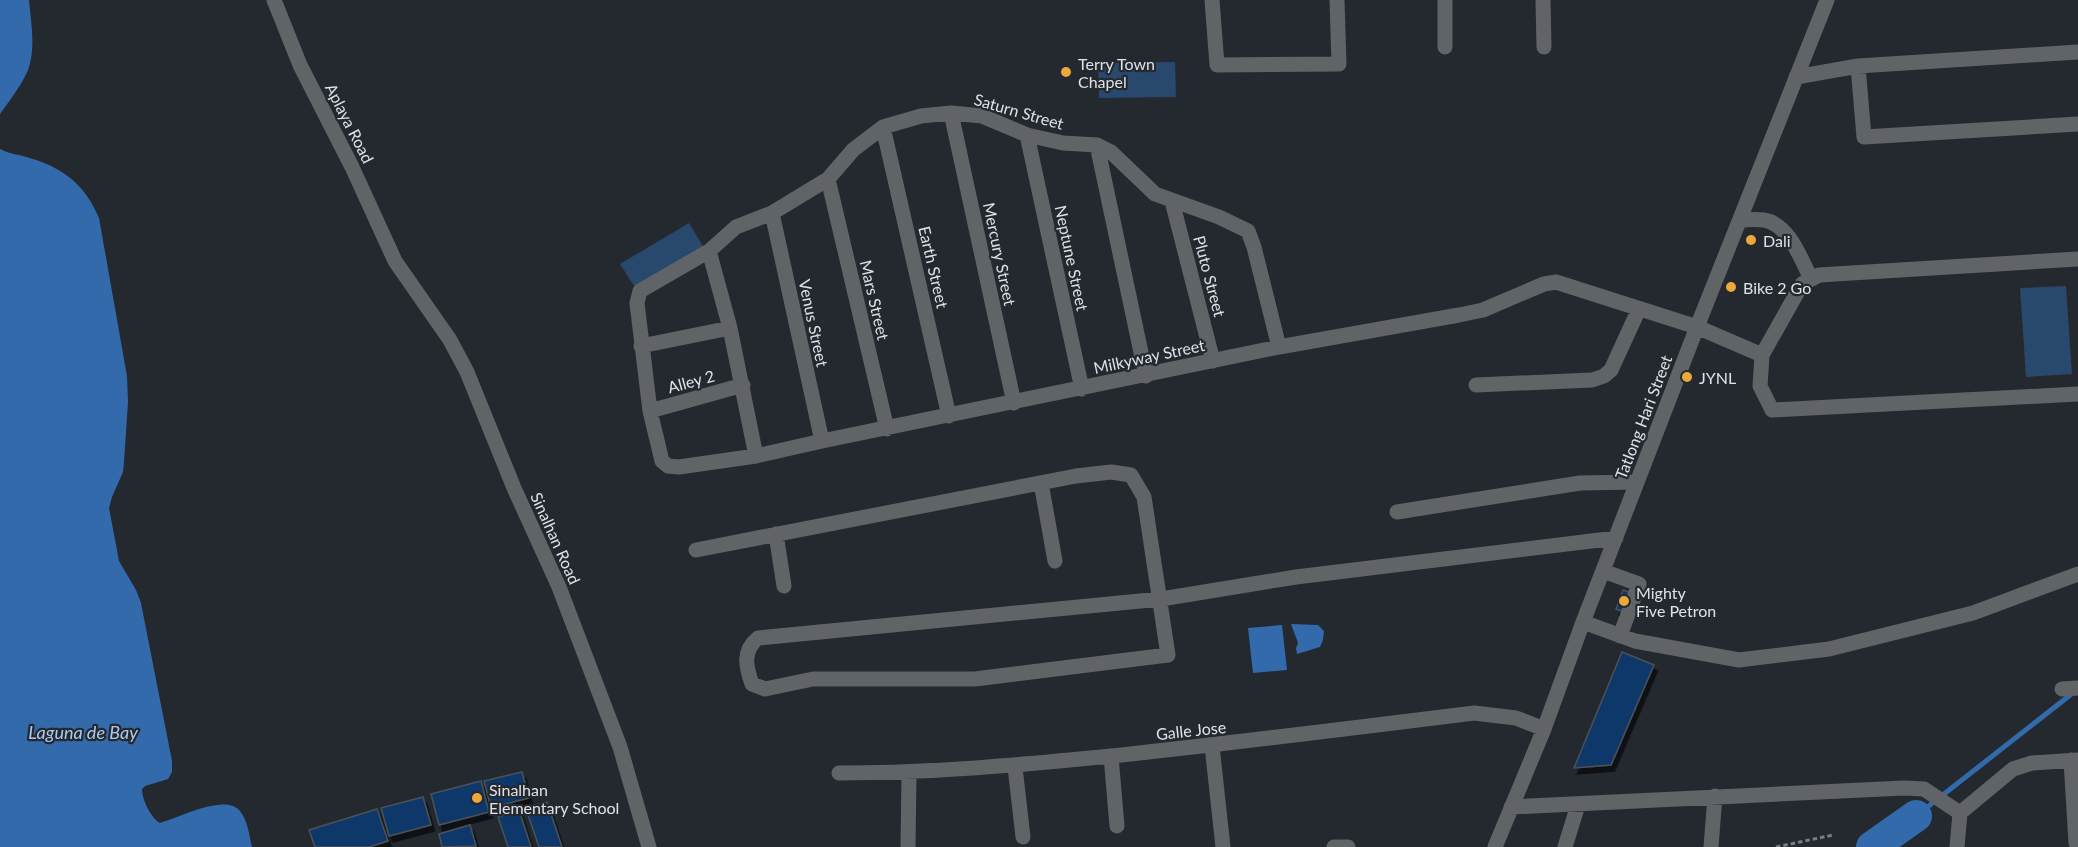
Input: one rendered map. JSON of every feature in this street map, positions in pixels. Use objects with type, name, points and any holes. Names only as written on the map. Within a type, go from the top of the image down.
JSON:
[{"type":"street","name":"Aplaya Road","points":[[274,0],[300,65],[352,167],[395,261]]},
{"type":"street","points":[[1212,0],[1217,65],[1339,64],[1337,0]]},
{"type":"street","points":[[1444,47],[1445,0]]},
{"type":"street","points":[[1543,0],[1544,47]]},
{"type":"street","name":"Tatlong Hari Street","points":[[1496,847],[1544,729],[1697,327],[1827,0]]},
{"type":"street","points":[[1796,77],[1858,66],[2078,52]]},
{"type":"street","points":[[1858,66],[1864,137],[2078,124]]},
{"type":"street","name":"Saturn Street","points":[[641,346],[637,303],[640,291],[709,251],[736,227],[772,213],[828,180],[853,150],[883,127],[921,116],[951,112],[982,116],[1027,135],[1063,143],[1097,145]]},
{"type":"street","name":"Mercury Street","points":[[951,112],[1014,403]]},
{"type":"street","name":"Earth Street","points":[[883,127],[949,416]]},
{"type":"street","name":"Neptune Street","points":[[1027,135],[1082,389]]},
{"type":"street","points":[[1097,145],[1111,152],[1155,194],[1220,217],[1248,231],[1279,347]]},
{"type":"street","points":[[1097,145],[1146,376]]},
{"type":"street","name":"Mars Street","points":[[828,180],[887,429]]},
{"type":"street","name":"Pluto Street","points":[[1172,201],[1213,361]]},
{"type":"street","name":"Venus Street","points":[[772,213],[822,441]]},
{"type":"street","points":[[1740,220],[1765,220],[1777,226],[1786,235],[1811,279]]},
{"type":"street","points":[[709,251],[730,328],[756,456]]},
{"type":"street","points":[[2078,259],[1819,275],[1802,284],[1762,355],[1760,386],[1772,410],[2078,393]]},
{"type":"street","name":"Sinalhan Road","points":[[395,261],[450,340],[467,372],[514,488],[567,608],[620,747],[649,847]]},
{"type":"street","name":"Milkyway Street","points":[[650,411],[662,461],[668,466],[678,467],[756,456],[1279,347],[1483,310],[1544,284],[1556,282],[1697,327],[1762,355]]},
{"type":"street","points":[[1476,385],[1592,380],[1604,376],[1611,370],[1639,309]]},
{"type":"street","points":[[650,411],[641,346],[730,328]]},
{"type":"street","name":"Alley 2","points":[[650,411],[743,385]]},
{"type":"street","points":[[696,550],[1076,476],[1111,472],[1131,475],[1144,497],[1161,599],[1168,655],[975,679],[813,679],[765,689],[752,684],[747,670],[746,654],[758,638],[1161,599],[1296,577],[1616,538]]},
{"type":"street","points":[[1397,512],[1580,483],[1637,482]]},
{"type":"street","points":[[1041,483],[1055,561]]},
{"type":"street","points":[[776,534],[784,586]]},
{"type":"street","points":[[1603,571],[1639,584],[1620,636]]},
{"type":"street","points":[[1583,622],[1635,641],[1739,660],[1829,649],[1973,613],[2078,574]]},
{"type":"street","name":"Galle Jose","points":[[839,773],[909,773],[1015,767],[1212,746],[1474,713],[1516,718],[1544,729]]},
{"type":"street","points":[[1212,746],[1223,847]]},
{"type":"street","points":[[1111,756],[1117,826]]},
{"type":"street","points":[[1954,810],[2013,769],[2032,763],[2074,760],[2076,843]]},
{"type":"street","points":[[1015,767],[1023,837]]},
{"type":"street","points":[[908,847],[909,773]]},
{"type":"street","points":[[1511,807],[1715,796],[1924,789],[1954,810],[1958,847]]},
{"type":"street","points":[[1711,847],[1715,796]]},
{"type":"street","points":[[1565,847],[1578,805]]},
{"type":"street","points":[[1334,847],[1348,847]]},
{"type":"path","points":[[1776,847],[1833,835]]},
{"type":"shaded area","points":[[1175,62],[1176,97],[1099,98],[1098,63]]},
{"type":"shaded area","points":[[689,223],[704,248],[636,289],[620,264]]},
{"type":"shaded area","points":[[2066,286],[2072,374],[2026,377],[2020,288]]},
{"type":"water","points":[[0,0],[29,0],[32,44],[28,70],[0,114]]},
{"type":"water","name":"Laguna de Bay","points":[[0,149],[36,160],[69,177],[86,195],[99,218],[127,376],[128,402],[123,472],[109,508],[119,561],[141,603],[172,761],[172,772],[168,779],[142,789],[145,803],[153,817],[160,823],[202,808],[233,806],[245,819],[252,847],[0,847]]},
{"type":"water","points":[[1291,624],[1318,625],[1324,631],[1320,647],[1297,654],[1298,643]]},
{"type":"water","points":[[1282,625],[1287,670],[1253,673],[1248,628]]},
{"type":"building","name":"Mighty Five Petron","points":[[1623,590],[1632,593],[1624,612],[1616,609]]},
{"type":"building","points":[[1622,652],[1654,665],[1611,765],[1574,768]]},
{"type":"building","points":[[522,772],[529,798],[491,808],[484,781]]},
{"type":"building","points":[[481,781],[489,812],[439,825],[431,794]]},
{"type":"building","points":[[423,797],[431,825],[389,836],[381,808]]},
{"type":"building","points":[[547,802],[562,847],[539,847],[526,809]]},
{"type":"building","points":[[377,809],[388,841],[369,847],[315,847],[309,830]]},
{"type":"building","points":[[519,810],[531,847],[508,847],[498,817]]},
{"type":"building","points":[[470,825],[476,846],[442,847],[439,834]]},
{"type":"waterway","points":[[1916,816],[2074,692]]},
{"type":"waterway","points":[[1872,847],[1916,816]]},
{"type":"place","name":"Terry Town Chapel","points":[[1066,72]]},
{"type":"place","name":"Dali","points":[[1751,240]]},
{"type":"place","name":"Bike 2 Go","points":[[1731,287]]},
{"type":"place","name":"JYNL","points":[[1687,377]]},
{"type":"place","name":"Mighty Five Petron","points":[[1624,601]]},
{"type":"place","name":"Sinalhan Elementary School","points":[[477,798]]}]
